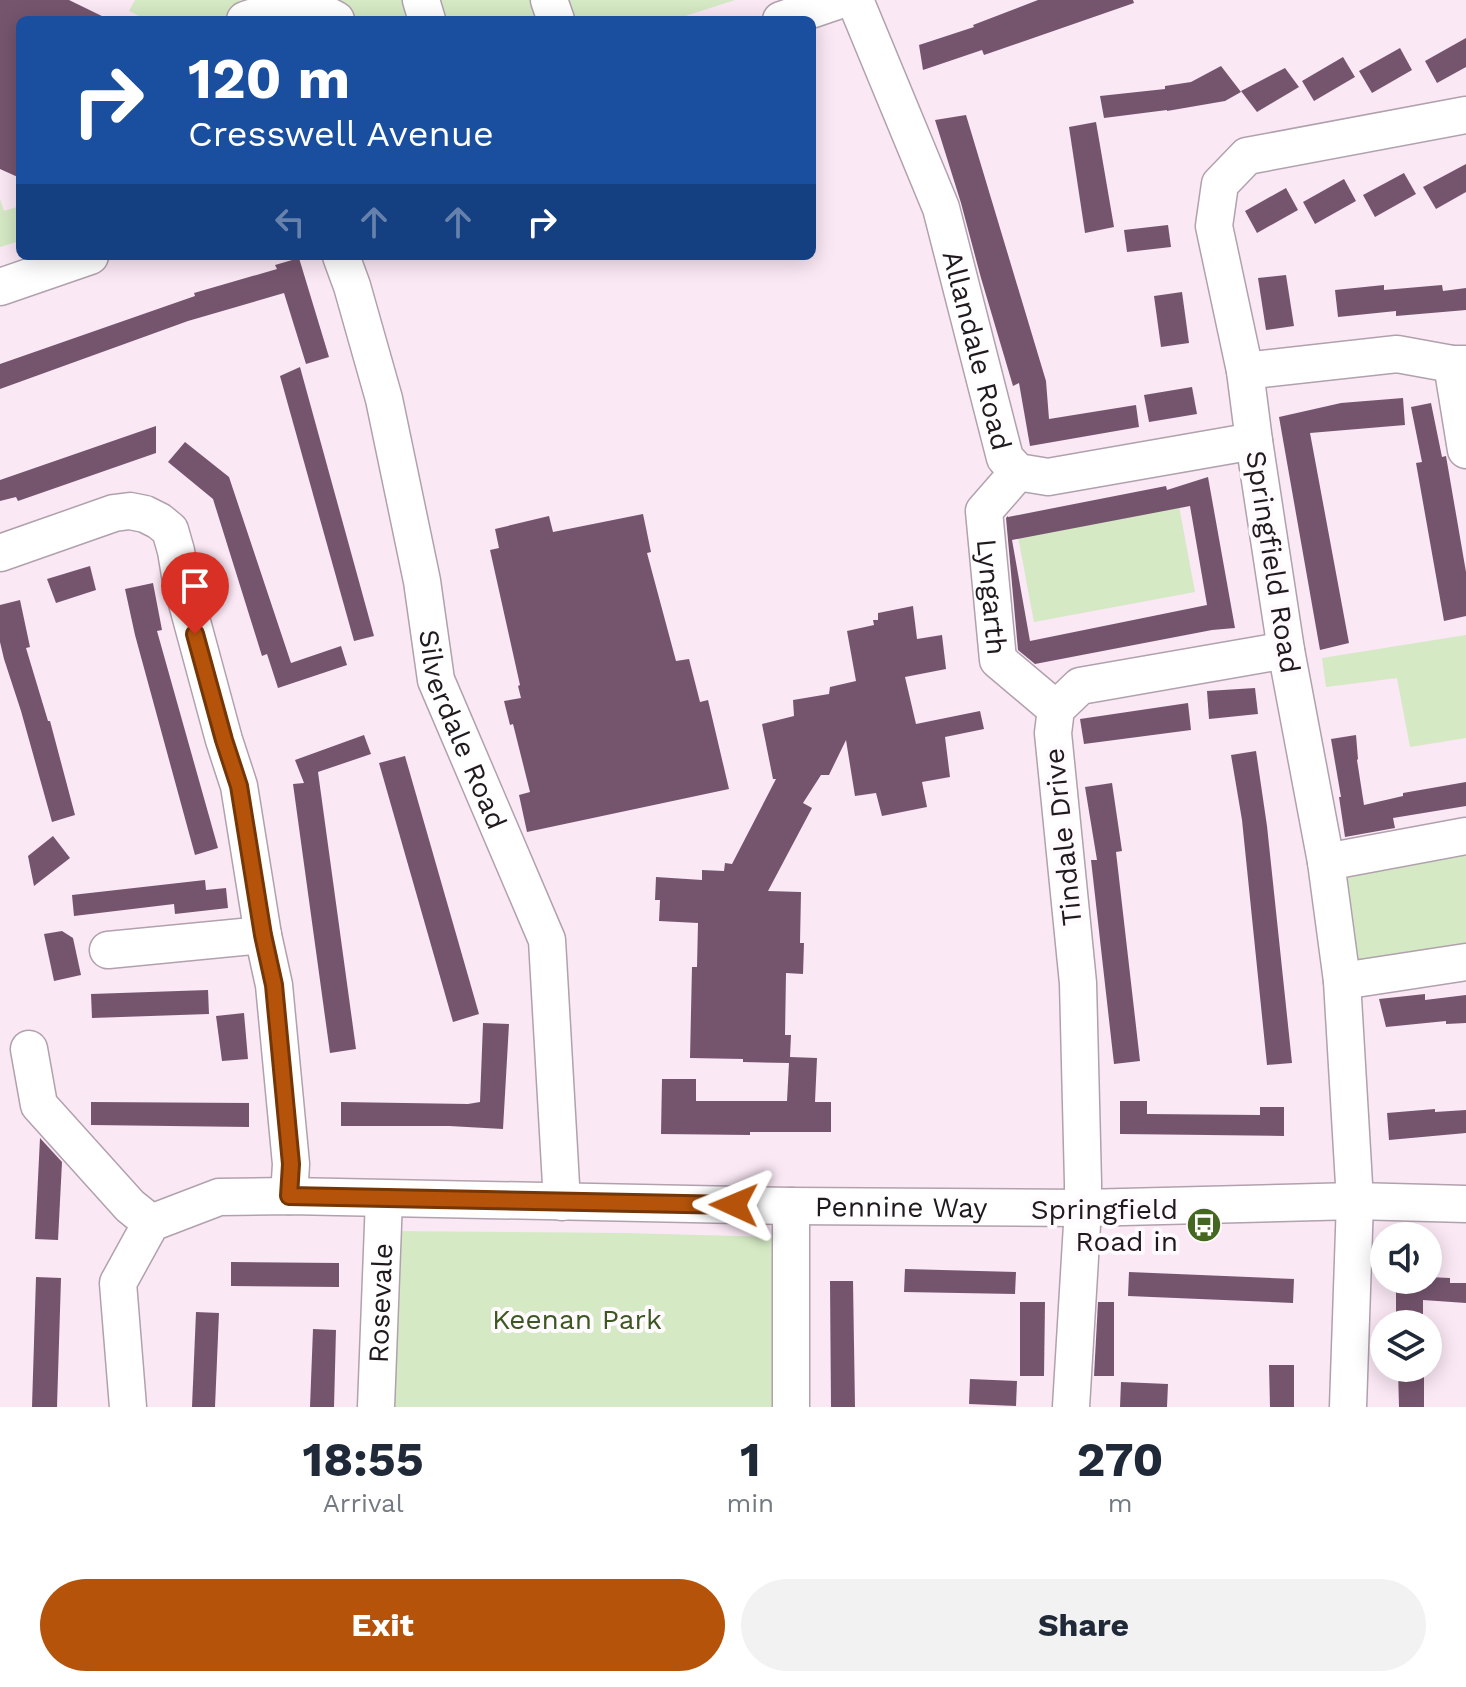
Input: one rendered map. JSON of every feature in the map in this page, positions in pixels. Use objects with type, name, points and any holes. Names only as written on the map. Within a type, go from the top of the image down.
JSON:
[{"type":"street","points":[[793,16],[840,0]]},
{"type":"street","name":"Allandale Road","points":[[855,0],[941,208],[1005,458],[1018,472],[1048,477],[1254,441]]},
{"type":"street","points":[[256,16],[288,5],[308,5],[330,16]]},
{"type":"street","name":"Springfield Road","points":[[1348,1407],[1355,1201],[1342,981],[1326,862],[1286,650],[1245,371],[1214,226],[1220,184],[1247,156],[1466,115]]},
{"type":"street","points":[[0,287],[78,260]]},
{"type":"street","name":"Silverdale Road","points":[[342,260],[384,399],[422,581],[436,680],[547,940],[562,1202]]},
{"type":"street","points":[[1245,371],[1397,354],[1459,364],[1466,450]]},
{"type":"street","name":"Lyngarth","points":[[1018,472],[984,511],[998,660],[1056,709]]},
{"type":"street","points":[[0,553],[114,513],[130,511],[145,514],[170,530],[181,581],[239,786],[274,985],[291,1164],[289,1196]]},
{"type":"street","name":"Tindale Drive","points":[[1071,1407],[1083,1208],[1078,983],[1053,733],[1056,709],[1080,686],[1286,650]]},
{"type":"street","points":[[1326,862],[1466,836]]},
{"type":"street","points":[[108,950],[263,935]]},
{"type":"street","points":[[1342,981],[1466,962]]},
{"type":"street","points":[[29,1049],[39,1105],[130,1206],[151,1223],[118,1283],[128,1407]]},
{"type":"street","name":"Pennine Way","points":[[151,1223],[219,1197],[1083,1208],[1355,1201],[1466,1204]]},
{"type":"street","name":"Rosevale","points":[[376,1407],[384,1199]]},
{"type":"street","points":[[791,1206],[791,1407]]},
{"type":"green space","points":[[135,0],[273,0],[227,16],[139,16],[129,11]]},
{"type":"green space","points":[[320,0],[735,0],[685,16],[340,16]]},
{"type":"green space","points":[[0,199],[4,211],[16,207],[16,242],[0,247]]},
{"type":"green space","points":[[1178,501],[1195,592],[1034,622],[1017,531]]},
{"type":"green space","points":[[1466,635],[1466,738],[1410,747],[1397,678],[1326,687],[1322,658]]},
{"type":"green space","points":[[1466,854],[1466,952],[1359,966],[1331,879]]},
{"type":"green space","name":"Keenan Park","points":[[382,1231],[774,1237],[776,1407],[377,1407]]},
{"type":"building","points":[[0,0],[69,0],[102,16],[16,16],[16,176],[0,169]]},
{"type":"building","points":[[1038,0],[1133,0],[1134,3],[984,55],[982,50],[923,70],[919,45],[974,27]]},
{"type":"building","points":[[1466,38],[1466,67],[1437,83],[1425,61]]},
{"type":"building","points":[[1400,48],[1412,70],[1372,93],[1359,71]]},
{"type":"building","points":[[1343,57],[1355,77],[1314,101],[1302,81]]},
{"type":"building","points":[[1221,66],[1241,92],[1225,101],[1104,118],[1100,96],[1165,89],[1165,86],[1191,82]]},
{"type":"building","points":[[1285,68],[1299,87],[1257,112],[1241,91]]},
{"type":"building","points":[[966,115],[1046,381],[1049,419],[1136,405],[1139,427],[1030,446],[1019,383],[1013,386],[935,120]]},
{"type":"building","points":[[1096,122],[1114,227],[1085,233],[1069,127]]},
{"type":"building","points":[[1466,164],[1466,192],[1436,209],[1423,187]]},
{"type":"building","points":[[1404,173],[1416,194],[1375,217],[1363,195]]},
{"type":"building","points":[[1344,179],[1356,201],[1315,224],[1303,202]]},
{"type":"building","points":[[1286,188],[1298,210],[1257,233],[1245,211]]},
{"type":"building","points":[[1168,225],[1171,247],[1127,252],[1124,230]]},
{"type":"building","points":[[300,260],[329,357],[306,364],[284,293],[188,321],[0,389],[0,364],[195,296],[194,293],[277,269],[275,265]]},
{"type":"building","points":[[1286,275],[1294,326],[1266,330],[1258,278]]},
{"type":"building","points":[[1384,285],[1384,290],[1442,285],[1443,291],[1466,288],[1466,310],[1396,316],[1396,311],[1338,317],[1335,290]]},
{"type":"building","points":[[1182,292],[1189,343],[1161,347],[1154,296]]},
{"type":"building","points":[[300,367],[374,636],[354,641],[280,376]]},
{"type":"building","points":[[1192,387],[1197,414],[1149,422],[1144,395]]},
{"type":"building","points":[[1403,398],[1405,425],[1310,433],[1349,643],[1320,650],[1279,417],[1341,403]]},
{"type":"building","points":[[1431,403],[1442,457],[1446,456],[1466,572],[1466,616],[1444,621],[1416,463],[1422,462],[1411,407]]},
{"type":"building","points":[[156,426],[156,453],[18,501],[16,497],[0,501],[0,480]]},
{"type":"building","points":[[185,442],[229,477],[291,663],[341,646],[347,665],[278,688],[267,654],[262,656],[213,499],[168,462]]},
{"type":"building","points":[[1208,477],[1235,628],[1035,664],[1018,650],[1006,518],[1166,486],[1167,490]],"holes":[[[1190,506],[1207,605],[1030,641],[1012,540]]]},
{"type":"building","points":[[643,514],[651,552],[647,553],[676,661],[689,659],[700,702],[708,700],[729,789],[527,832],[519,795],[530,792],[504,701],[521,698],[490,550],[499,548],[495,529],[549,516],[553,532]]},
{"type":"building","points":[[90,566],[96,590],[56,603],[47,579]]},
{"type":"building","points":[[153,583],[162,630],[157,631],[218,848],[195,855],[125,589]]},
{"type":"building","points":[[20,600],[30,647],[26,648],[50,721],[75,815],[52,822],[0,642],[0,605]]},
{"type":"building","points":[[913,606],[917,639],[942,635],[946,669],[905,677],[916,724],[980,711],[984,729],[945,737],[950,777],[922,782],[927,807],[882,816],[876,793],[855,796],[846,740],[829,775],[821,775],[803,803],[812,808],[768,891],[801,892],[803,974],[786,973],[785,1035],[791,1035],[790,1057],[817,1058],[815,1102],[831,1102],[831,1132],[661,1134],[662,1079],[696,1079],[696,1101],[787,1101],[789,1063],[690,1058],[692,967],[697,967],[698,923],[659,921],[660,900],[655,900],[656,877],[702,880],[702,870],[724,871],[725,863],[732,864],[776,779],[773,779],[762,724],[794,716],[793,700],[829,694],[830,687],[856,681],[847,631],[874,625],[873,620],[878,620],[878,613]]},
{"type":"building","points":[[1255,688],[1258,714],[1209,719],[1207,691]]},
{"type":"building","points":[[1188,703],[1191,730],[1084,744],[1080,719]]},
{"type":"building","points":[[364,735],[371,754],[318,772],[356,1049],[330,1053],[293,784],[304,783],[295,760]]},
{"type":"building","points":[[1356,735],[1364,805],[1403,796],[1403,793],[1466,782],[1466,806],[1393,818],[1395,828],[1345,837],[1331,739]]},
{"type":"building","points":[[1256,751],[1292,1063],[1267,1065],[1242,820],[1231,755]]},
{"type":"building","points":[[405,756],[479,1014],[453,1022],[379,763]]},
{"type":"building","points":[[1112,783],[1122,851],[1116,852],[1140,1061],[1114,1064],[1091,860],[1097,860],[1085,787]]},
{"type":"building","points":[[53,836],[70,858],[34,886],[28,856]]},
{"type":"building","points":[[205,880],[206,890],[226,888],[228,908],[175,914],[174,904],[74,916],[72,895]]},
{"type":"building","points":[[62,931],[73,938],[81,975],[54,981],[44,934]]},
{"type":"building","points":[[208,990],[209,1014],[92,1018],[91,994]]},
{"type":"building","points":[[1425,994],[1425,1000],[1466,995],[1466,1023],[1446,1024],[1446,1021],[1386,1027],[1379,999]]},
{"type":"building","points":[[244,1013],[248,1059],[222,1061],[216,1016]]},
{"type":"building","points":[[483,1023],[509,1024],[503,1129],[341,1126],[341,1102],[480,1102]]},
{"type":"building","points":[[1120,1101],[1147,1101],[1147,1114],[1260,1115],[1260,1107],[1284,1107],[1284,1136],[1120,1134]]},
{"type":"building","points":[[91,1102],[249,1103],[249,1127],[91,1125]]},
{"type":"building","points":[[1435,1109],[1435,1112],[1466,1110],[1466,1133],[1389,1140],[1387,1113]]},
{"type":"building","points":[[40,1138],[62,1162],[58,1240],[35,1239]]},
{"type":"building","points":[[231,1262],[339,1263],[339,1287],[231,1286]]},
{"type":"building","points":[[905,1269],[1016,1272],[1015,1294],[904,1292]]},
{"type":"building","points":[[1129,1272],[1294,1279],[1293,1303],[1128,1296]]},
{"type":"building","points":[[36,1277],[61,1278],[57,1407],[32,1407]]},
{"type":"building","points":[[1442,1278],[1450,1278],[1450,1283],[1466,1283],[1466,1303],[1423,1300],[1423,1310],[1396,1310],[1396,1294],[1442,1294]]},
{"type":"building","points":[[830,1281],[853,1281],[855,1407],[831,1407]]},
{"type":"building","points":[[1020,1302],[1045,1302],[1044,1376],[1020,1376]]},
{"type":"building","points":[[1098,1302],[1114,1302],[1114,1376],[1094,1376]]},
{"type":"building","points":[[196,1312],[219,1313],[215,1407],[192,1407]]},
{"type":"building","points":[[313,1329],[336,1330],[334,1407],[310,1407]]},
{"type":"building","points":[[1269,1365],[1294,1365],[1294,1407],[1270,1407]]},
{"type":"building","points":[[970,1379],[1017,1381],[1016,1406],[969,1404]]},
{"type":"building","points":[[1121,1382],[1168,1384],[1167,1407],[1120,1407]]},
{"type":"building","points":[[1398,1382],[1424,1382],[1424,1407],[1399,1407]]},
{"type":"place","name":"Springfield Road in","points":[[1204,1225]]},
{"type":"route","points":[[195,634],[239,786],[274,985],[291,1164],[289,1196],[734,1205]]}]
